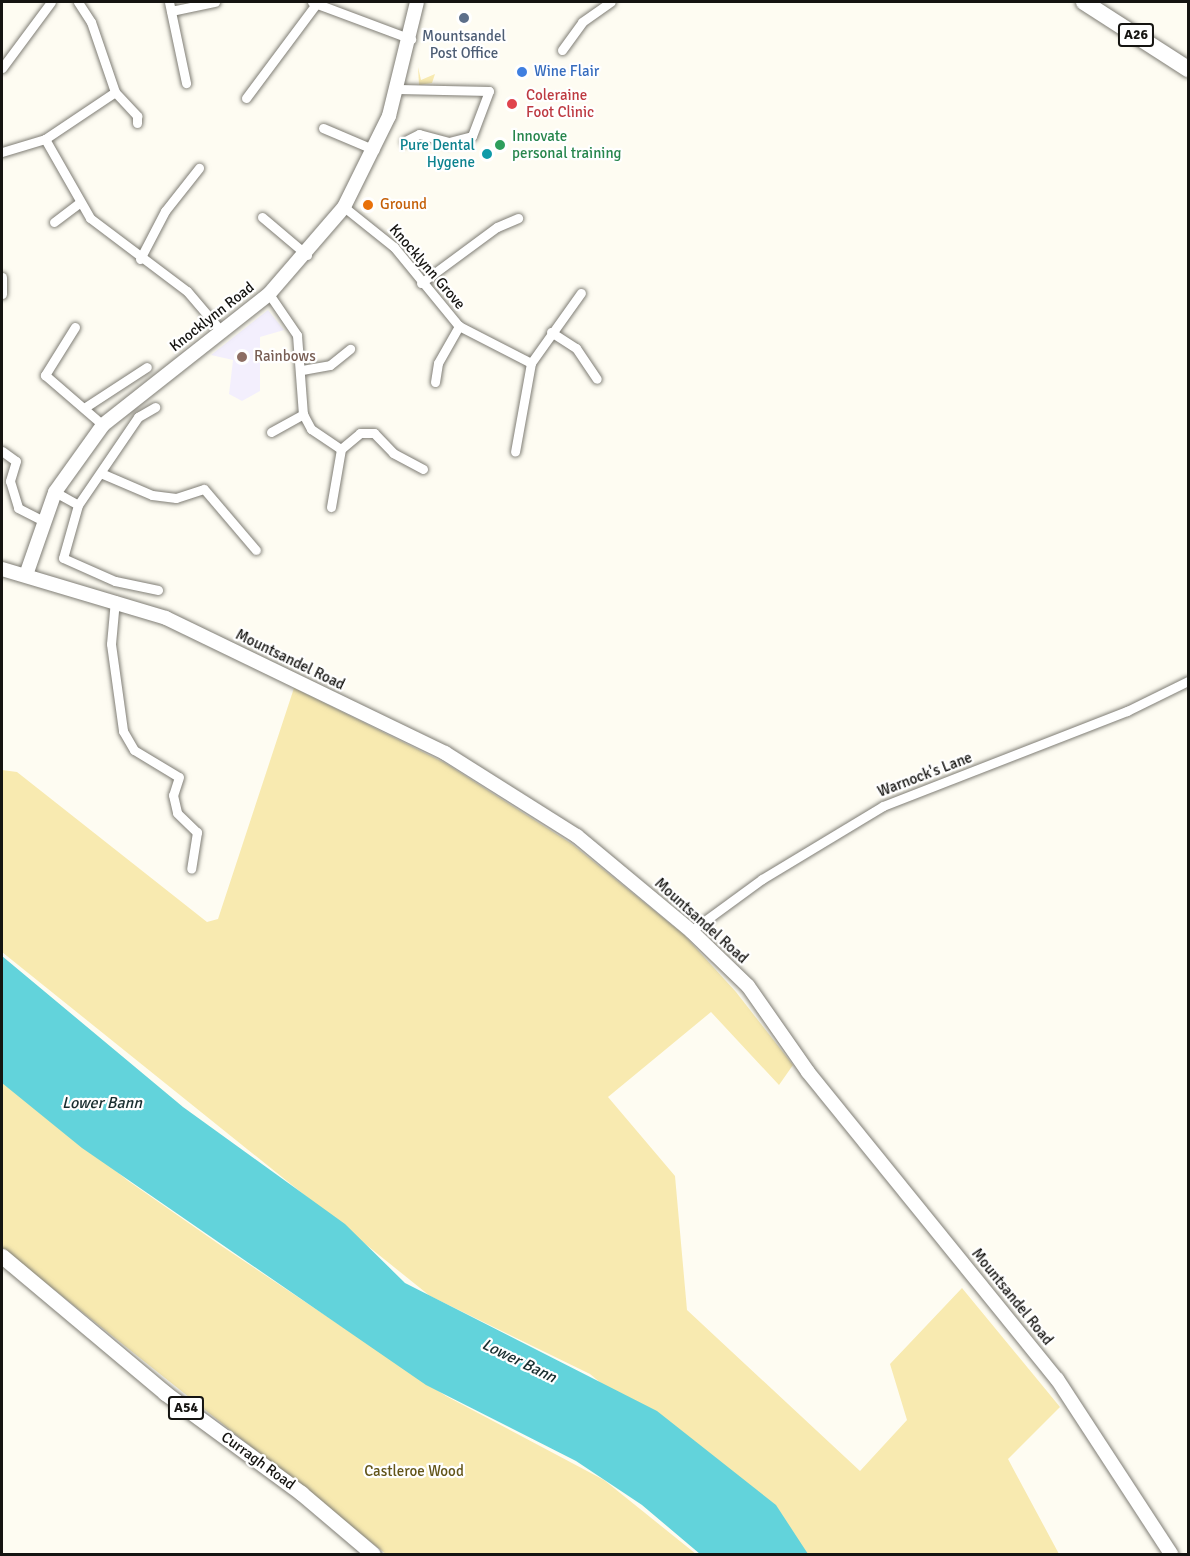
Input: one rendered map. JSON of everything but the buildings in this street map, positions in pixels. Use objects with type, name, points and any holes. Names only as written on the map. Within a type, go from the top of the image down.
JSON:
[{"type":"highway","name":"A26","points":[[1084,2],[1188,69]]},
{"type":"main road","name":"Curragh Road","points":[[2,1256],[165,1393],[301,1493],[374,1554]]},
{"type":"street","points":[[2,68],[51,2]]},
{"type":"street","points":[[78,2],[91,22],[115,92],[137,116],[137,123]]},
{"type":"street","points":[[186,83],[170,7],[215,2]]},
{"type":"street","name":"Knocklynn Road","points":[[26,575],[42,520],[55,492],[103,424],[269,294],[307,255],[344,207],[375,150],[398,89],[411,39],[417,2]]},
{"type":"street","points":[[562,50],[582,22],[611,2]]},
{"type":"street","points":[[246,99],[314,3],[411,39]]},
{"type":"street","points":[[398,89],[489,91],[472,136],[449,142],[419,134],[405,141]]},
{"type":"street","points":[[2,152],[45,139],[115,92]]},
{"type":"street","points":[[323,128],[375,150]]},
{"type":"street","points":[[45,139],[78,204],[140,259],[196,299],[222,332]]},
{"type":"street","points":[[140,259],[165,211],[199,168]]},
{"type":"street","points":[[54,222],[78,204]]},
{"type":"street","name":"Knocklynn Grove","points":[[344,207],[394,247],[421,283],[459,326],[531,363]]},
{"type":"street","points":[[262,217],[307,255]]},
{"type":"street","points":[[421,283],[497,227],[518,218]]},
{"type":"street","points":[[2,277],[2,294]]},
{"type":"street","points":[[515,452],[531,363],[581,293]]},
{"type":"street","points":[[269,294],[293,325],[302,370],[303,414],[311,429],[341,449]]},
{"type":"street","name":"Knocklynn Grove","points":[[435,382],[438,363],[459,326]]},
{"type":"street","points":[[75,327],[45,375],[103,424]]},
{"type":"street","points":[[551,332],[576,348],[597,379]]},
{"type":"street","points":[[302,370],[330,365],[350,349]]},
{"type":"street","points":[[84,408],[147,367]]},
{"type":"street","points":[[155,407],[138,417],[103,474],[78,505],[63,558],[115,581],[158,590]]},
{"type":"street","points":[[271,432],[303,414]]},
{"type":"street","points":[[331,507],[341,449],[360,433],[374,433],[393,453],[423,469]]},
{"type":"street","points":[[2,451],[16,461],[10,482],[18,508],[42,520]]},
{"type":"street","points":[[103,474],[152,495],[176,498],[204,489],[256,550]]},
{"type":"street","points":[[55,492],[78,505]]},
{"type":"street","name":"Mountsandel Road","points":[[2,569],[115,600],[166,618],[445,753],[577,836],[691,931],[748,986],[808,1072],[1058,1379],[1171,1554]]},
{"type":"street","points":[[115,600],[111,644],[123,731],[134,750],[179,777],[173,795],[177,813],[197,832],[191,869]]},
{"type":"street","name":"Warnock's Lane","points":[[691,931],[762,879],[883,806],[1127,711],[1188,681]]},
{"type":"shaded area","name":"Rainbows","points":[[268,310],[284,330],[260,337],[260,391],[242,401],[229,394],[233,360],[211,355]]},
{"type":"green space","points":[[418,67],[421,80],[435,74],[432,83],[419,85]]},
{"type":"green space","points":[[294,688],[445,763],[572,844],[684,935],[736,992],[793,1065],[779,1085],[711,1012],[608,1097],[675,1176],[687,1310],[860,1471],[907,1420],[890,1364],[962,1288],[1060,1407],[1008,1459],[1059,1554],[806,1554],[590,1374],[430,1296],[2,952],[2,770],[17,772],[207,922],[218,919]]},
{"type":"green space","name":"Castleroe Wood","points":[[2,1078],[127,1180],[223,1247],[446,1396],[604,1480],[696,1554],[386,1554],[2,1248]]},
{"type":"water","name":"Lower Bann","points":[[2,956],[183,1107],[345,1224],[405,1283],[657,1411],[776,1505],[808,1554],[700,1554],[642,1505],[576,1461],[426,1385],[82,1148],[2,1083]]},
{"type":"place","name":"Mountsandel Post Office","points":[[464,18]]},
{"type":"place","name":"Wine Flair","points":[[522,72]]},
{"type":"place","name":"Coleraine Foot Clinic","points":[[512,104]]},
{"type":"place","name":"Innovate personal training","points":[[500,145]]},
{"type":"place","name":"Pure Dental Hygene","points":[[487,154]]},
{"type":"place","name":"Ground","points":[[368,205]]},
{"type":"place","name":"Rainbows","points":[[242,357]]}]
